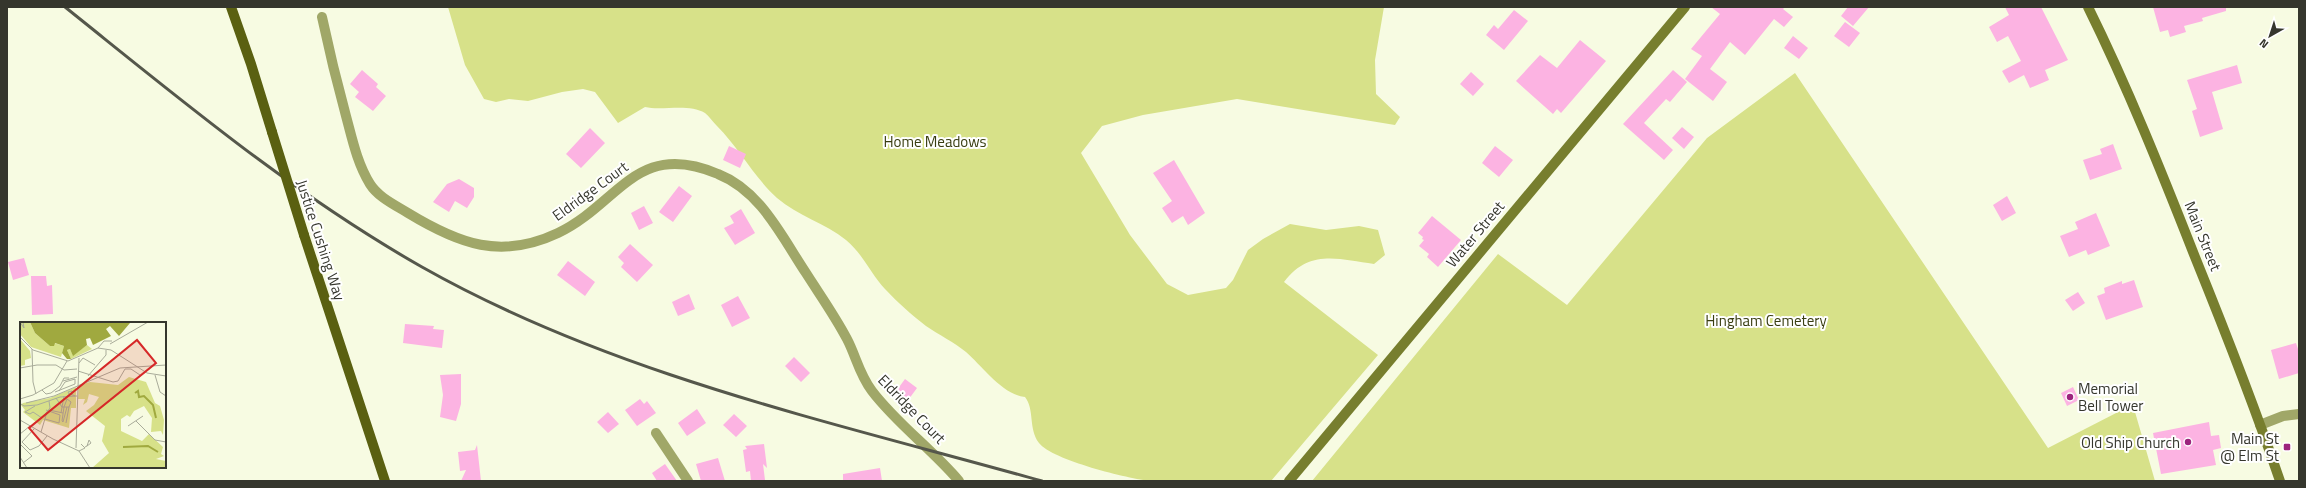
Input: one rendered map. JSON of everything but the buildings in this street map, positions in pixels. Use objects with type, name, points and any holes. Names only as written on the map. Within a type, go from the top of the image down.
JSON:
[{"type":"main road","name":"Justice Cushing Way","points":[[230,7],[249,56],[304,235],[385,481]]},
{"type":"main road","name":"Water Street","points":[[1289,481],[1685,7]]},
{"type":"main road","name":"Main Street","points":[[2088,7],[2154,153],[2260,425],[2280,481]]},
{"type":"street","name":"Eldridge Court","points":[[322,17],[331,60],[353,143],[371,185],[379,194],[406,211],[456,238],[472,244],[501,248],[517,246],[544,239],[584,217],[635,175],[670,163],[707,170],[740,185],[766,212],[840,326],[852,348],[860,372],[872,390],[959,481]]},
{"type":"street","points":[[2260,425],[2283,416],[2299,414]]},
{"type":"street","points":[[656,433],[688,481]]},
{"type":"green space","name":"Home Meadows","points":[[448,7],[1384,7],[1375,60],[1376,94],[1400,117],[1395,125],[1237,99],[1143,115],[1102,126],[1081,153],[1130,235],[1167,284],[1188,295],[1226,288],[1233,280],[1248,250],[1263,239],[1290,224],[1326,230],[1359,226],[1378,230],[1385,255],[1374,264],[1336,259],[1314,260],[1294,272],[1284,282],[1378,355],[1271,481],[1195,483],[1151,481],[1109,473],[1074,462],[1059,456],[1039,443],[1034,431],[1030,408],[1025,397],[1017,395],[1001,386],[966,352],[926,326],[894,299],[875,277],[857,251],[846,240],[794,210],[777,198],[761,181],[725,135],[705,113],[691,108],[645,107],[618,123],[595,92],[583,89],[562,92],[528,101],[509,99],[496,102],[484,99],[465,65]]},
{"type":"green space","name":"Hingham Cemetery","points":[[1795,73],[2048,448],[2120,411],[2135,412],[2155,481],[1312,481],[1498,254],[1567,305],[1707,138]]},
{"type":"railway","points":[[65,7],[238,144],[328,209],[374,239],[422,267],[495,305],[570,338],[647,367],[804,416],[1042,481]]},
{"type":"place","name":"Memorial Bell Tower","points":[[2070,397]]},
{"type":"place","name":"Old Ship Church","points":[[2188,442]]},
{"type":"place","name":"Main St @ Elm St","points":[[2287,447]]}]
